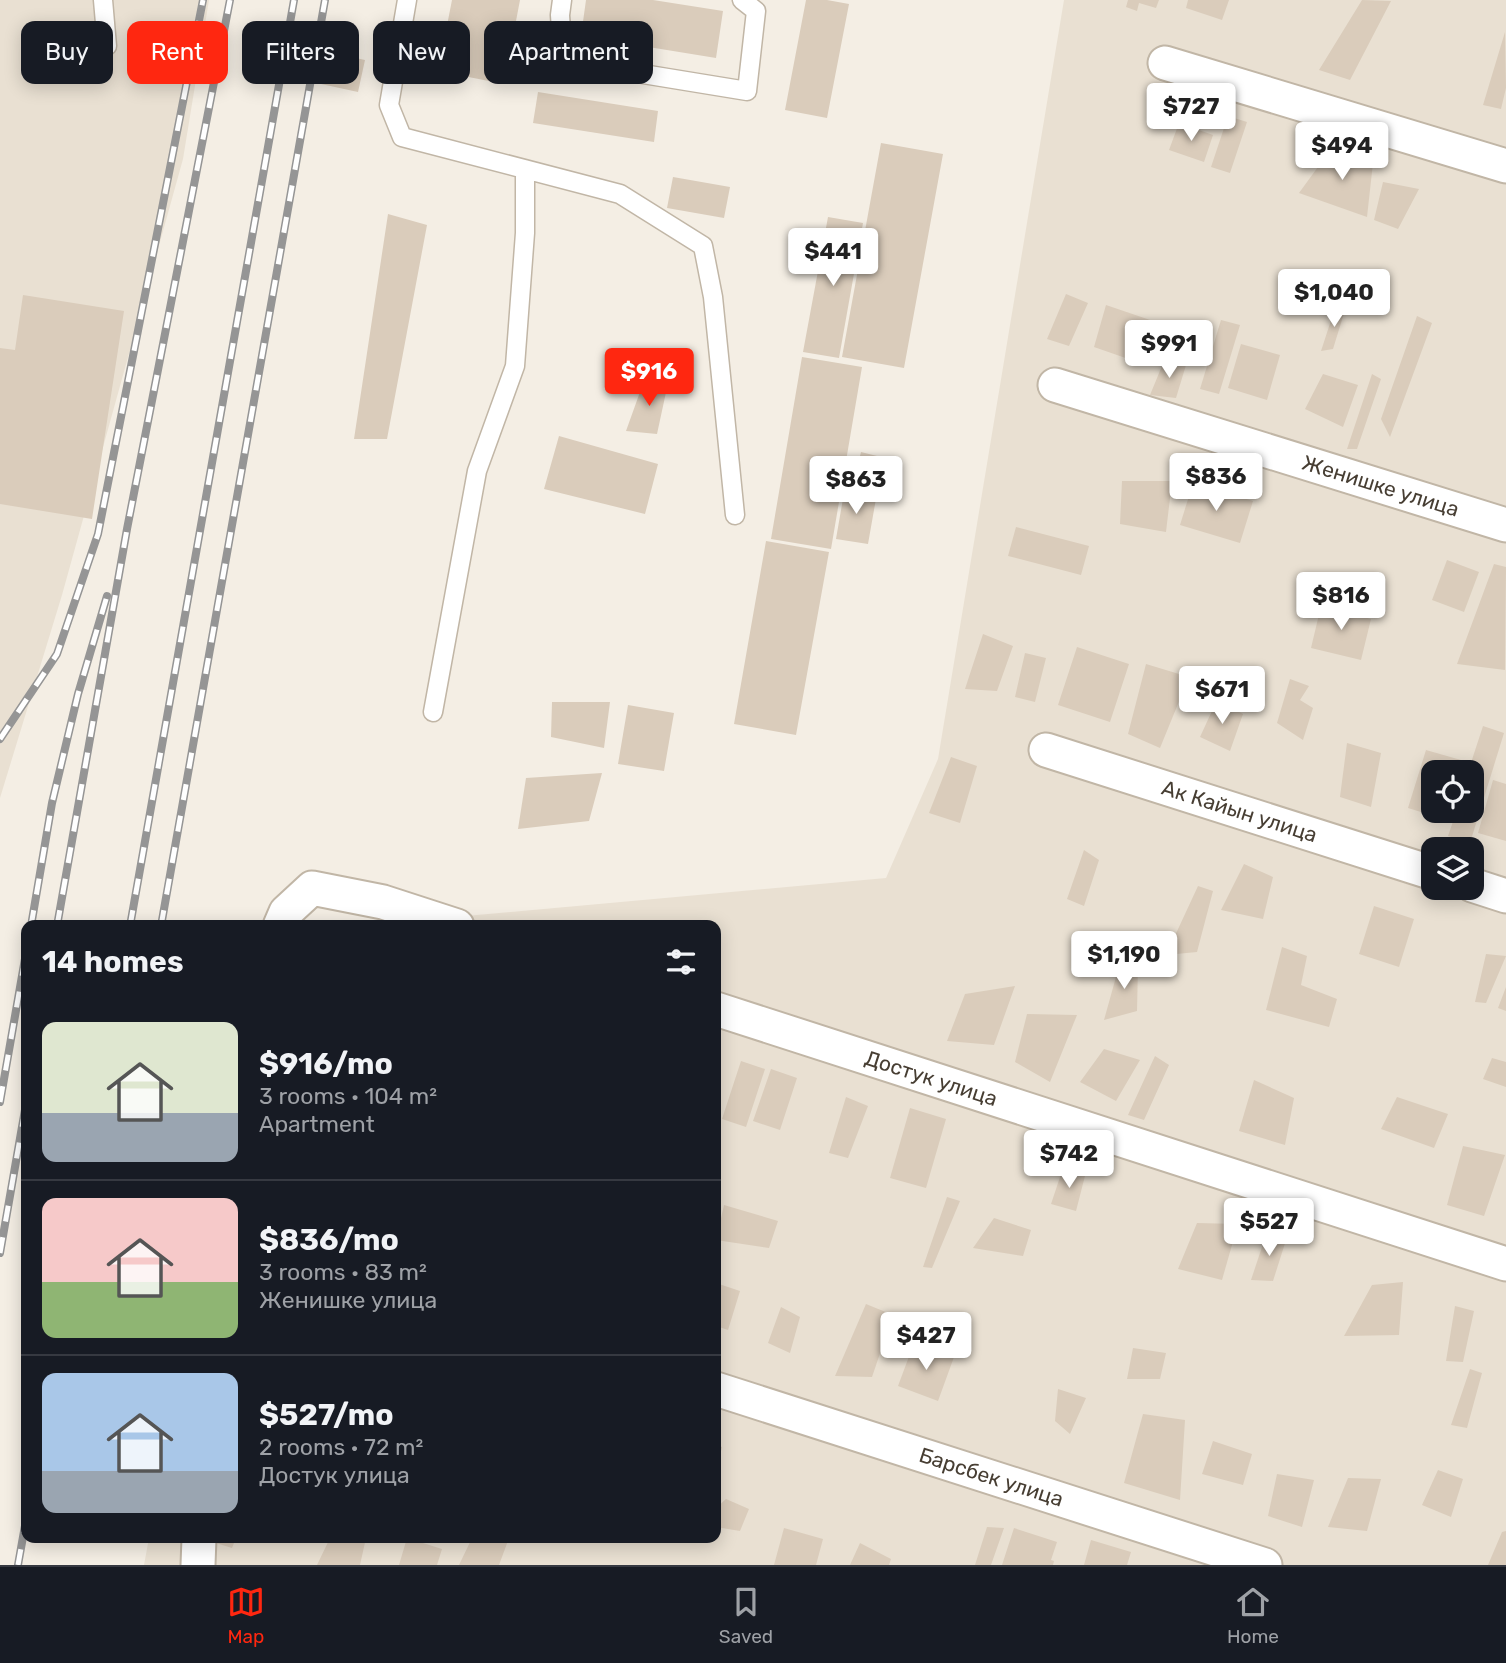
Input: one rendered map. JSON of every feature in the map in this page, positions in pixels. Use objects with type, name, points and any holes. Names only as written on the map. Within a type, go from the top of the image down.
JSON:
[{"type":"street","points":[[1165,63],[1506,166]]},
{"type":"street","name":"Женишке улица","points":[[1055,385],[1506,525]]},
{"type":"street","name":"Ак Кайын улица","points":[[1046,750],[1421,869]]},
{"type":"street","points":[[283,920],[286,912],[312,888],[383,902],[438,920]]},
{"type":"street","points":[[1484,889],[1506,896]]},
{"type":"street","name":"Достук улица","points":[[721,1011],[1506,1264]]},
{"type":"street","name":"Барсбек улица","points":[[721,1391],[1265,1565]]},
{"type":"street","points":[[198,1565],[200,1543]]},
{"type":"lane","points":[[103,0],[105,21]]},
{"type":"lane","points":[[407,0],[389,105],[402,137],[620,194],[703,246],[713,298],[735,515]]},
{"type":"lane","points":[[562,0],[562,46],[587,65],[747,91],[756,11],[743,0]]},
{"type":"lane","points":[[433,712],[477,471],[515,366],[526,233],[525,169]]},
{"type":"shaded area","points":[[0,0],[209,0],[206,21],[127,21],[127,84],[195,84],[183,159],[62,595],[0,798]]},
{"type":"shaded area","points":[[1064,0],[1506,0],[1506,1565],[144,1565],[148,1543],[721,1543],[721,920],[422,920],[886,878],[938,759]]},
{"type":"building","points":[[452,0],[520,0],[516,21],[484,21],[484,80],[470,77],[470,21],[448,21]]},
{"type":"building","points":[[586,0],[653,0],[723,11],[716,58],[653,48],[653,21],[583,21]]},
{"type":"building","points":[[806,0],[849,4],[827,118],[785,110]]},
{"type":"building","points":[[1128,0],[1159,0],[1156,8],[1139,3],[1137,11],[1126,7]]},
{"type":"building","points":[[1188,0],[1229,0],[1222,20],[1186,8]]},
{"type":"building","points":[[1362,0],[1391,1],[1350,80],[1319,70]]},
{"type":"building","points":[[1505,32],[1506,88],[1501,109],[1483,105]]},
{"type":"building","points":[[359,59],[365,60],[358,92],[321,84],[359,84]]},
{"type":"building","points":[[538,92],[658,111],[654,142],[533,123]]},
{"type":"building","points":[[1228,116],[1247,122],[1230,173],[1211,167]]},
{"type":"building","points":[[1179,123],[1213,135],[1204,162],[1169,150]]},
{"type":"building","points":[[881,143],[943,154],[904,368],[842,357]]},
{"type":"building","points":[[1331,149],[1373,163],[1367,217],[1299,193]]},
{"type":"building","points":[[673,177],[730,187],[724,218],[667,208]]},
{"type":"building","points":[[1383,182],[1419,189],[1398,229],[1374,220]]},
{"type":"building","points":[[388,214],[427,225],[387,439],[354,439]]},
{"type":"building","points":[[828,217],[863,223],[839,358],[803,352]]},
{"type":"building","points":[[1066,294],[1088,303],[1069,346],[1047,339]]},
{"type":"building","points":[[23,295],[124,311],[92,519],[0,504],[0,348],[15,350]]},
{"type":"building","points":[[1106,305],[1153,321],[1137,362],[1094,347]]},
{"type":"building","points":[[1336,305],[1345,310],[1333,349],[1321,351]]},
{"type":"building","points":[[1417,316],[1432,323],[1390,437],[1381,419]]},
{"type":"building","points":[[1221,320],[1240,325],[1219,394],[1200,389]]},
{"type":"building","points":[[1241,344],[1280,355],[1267,400],[1228,388]]},
{"type":"building","points":[[802,357],[862,367],[831,549],[771,539]]},
{"type":"building","points":[[1164,361],[1186,365],[1176,398],[1150,395]]},
{"type":"building","points":[[1323,374],[1358,385],[1343,427],[1305,409]]},
{"type":"building","points":[[1372,374],[1381,379],[1357,449],[1347,449]]},
{"type":"building","points":[[645,378],[668,383],[657,434],[626,431]]},
{"type":"building","points":[[559,436],[658,464],[645,514],[544,489]]},
{"type":"building","points":[[861,452],[885,458],[880,478],[856,472]]},
{"type":"building","points":[[1122,481],[1172,481],[1166,532],[1120,524]]},
{"type":"building","points":[[1193,483],[1253,501],[1240,543],[1180,525]]},
{"type":"building","points":[[845,487],[877,493],[868,544],[836,539]]},
{"type":"building","points":[[1016,527],[1089,546],[1081,575],[1008,556]]},
{"type":"building","points":[[766,541],[829,552],[796,735],[734,724]]},
{"type":"building","points":[[1447,560],[1479,572],[1464,612],[1432,600]]},
{"type":"building","points":[[1494,564],[1506,567],[1505,670],[1457,664]]},
{"type":"building","points":[[1336,604],[1357,609],[1356,615],[1371,619],[1361,660],[1311,648],[1321,606],[1335,609]]},
{"type":"building","points":[[983,634],[1013,646],[997,691],[965,689]]},
{"type":"building","points":[[1077,647],[1129,664],[1110,722],[1058,705]]},
{"type":"building","points":[[1025,653],[1046,658],[1035,702],[1015,697]]},
{"type":"building","points":[[1146,664],[1189,677],[1160,748],[1128,734]]},
{"type":"building","points":[[1290,679],[1309,686],[1300,700],[1313,708],[1303,740],[1277,723]]},
{"type":"building","points":[[1217,700],[1243,714],[1230,751],[1200,737]]},
{"type":"building","points":[[552,702],[610,702],[604,748],[551,737]]},
{"type":"building","points":[[628,705],[674,713],[664,771],[618,764]]},
{"type":"building","points":[[1483,726],[1504,733],[1484,798],[1484,760],[1472,760]]},
{"type":"building","points":[[1347,743],[1381,753],[1371,807],[1340,797]]},
{"type":"building","points":[[1426,750],[1461,760],[1423,760]]},
{"type":"building","points":[[951,757],[977,766],[960,823],[929,813]]},
{"type":"building","points":[[1421,766],[1421,812],[1408,808]]},
{"type":"building","points":[[602,773],[589,821],[518,829],[526,778]]},
{"type":"building","points":[[1493,780],[1506,784],[1506,841],[1478,833],[1481,823],[1484,823],[1484,812]]},
{"type":"building","points":[[1452,823],[1476,823],[1472,837],[1448,836]]},
{"type":"building","points":[[1084,850],[1099,860],[1084,906],[1067,899]]},
{"type":"building","points":[[1244,864],[1273,877],[1263,919],[1221,910]]},
{"type":"building","points":[[1198,886],[1213,891],[1197,952],[1166,955]]},
{"type":"building","points":[[1374,906],[1414,919],[1399,967],[1359,954]]},
{"type":"building","points":[[1282,947],[1307,956],[1301,985],[1337,999],[1329,1027],[1266,1010]]},
{"type":"building","points":[[1486,954],[1506,956],[1486,1003],[1475,1002]]},
{"type":"building","points":[[1121,959],[1138,966],[1137,1011],[1104,1020]]},
{"type":"building","points":[[1015,986],[994,1045],[947,1041],[965,994]]},
{"type":"building","points":[[1506,987],[1506,1011],[1498,1008]]},
{"type":"building","points":[[1027,1014],[1077,1015],[1050,1082],[1015,1062]]},
{"type":"building","points":[[1104,1049],[1140,1060],[1116,1101],[1080,1082]]},
{"type":"building","points":[[1155,1056],[1169,1065],[1144,1120],[1128,1115]]},
{"type":"building","points":[[1492,1058],[1506,1062],[1506,1087],[1483,1079]]},
{"type":"building","points":[[741,1061],[765,1069],[746,1127],[722,1119]]},
{"type":"building","points":[[771,1069],[797,1078],[780,1130],[753,1121]]},
{"type":"building","points":[[1254,1080],[1294,1098],[1285,1145],[1239,1131]]},
{"type":"building","points":[[846,1097],[868,1106],[848,1158],[829,1153]]},
{"type":"building","points":[[1397,1097],[1448,1114],[1434,1148],[1381,1129]]},
{"type":"building","points":[[910,1108],[946,1119],[926,1188],[890,1178]]},
{"type":"building","points":[[1463,1146],[1505,1155],[1484,1216],[1447,1205]]},
{"type":"building","points":[[1062,1171],[1086,1172],[1076,1211],[1051,1204]]},
{"type":"building","points":[[947,1197],[960,1201],[932,1268],[923,1267]]},
{"type":"building","points":[[724,1205],[778,1221],[769,1248],[721,1241]]},
{"type":"building","points":[[994,1218],[1031,1230],[1023,1256],[973,1248]]},
{"type":"building","points":[[1197,1223],[1238,1224],[1222,1280],[1178,1269]]},
{"type":"building","points":[[1267,1232],[1287,1237],[1273,1281],[1251,1280]]},
{"type":"building","points":[[1403,1282],[1399,1335],[1344,1336],[1372,1285]]},
{"type":"building","points":[[721,1285],[740,1291],[728,1330],[721,1328]]},
{"type":"building","points":[[866,1304],[893,1315],[872,1377],[835,1376]]},
{"type":"building","points":[[1455,1306],[1474,1311],[1463,1362],[1446,1361]]},
{"type":"building","points":[[781,1307],[800,1317],[790,1353],[768,1343]]},
{"type":"building","points":[[914,1343],[954,1357],[938,1401],[898,1386]]},
{"type":"building","points":[[1133,1348],[1166,1353],[1160,1379],[1127,1379]]},
{"type":"building","points":[[1470,1369],[1482,1373],[1467,1428],[1451,1425]]},
{"type":"building","points":[[1058,1389],[1086,1398],[1070,1434],[1055,1421]]},
{"type":"building","points":[[1143,1414],[1185,1420],[1180,1500],[1124,1483]]},
{"type":"building","points":[[1213,1441],[1252,1454],[1243,1485],[1202,1474]]},
{"type":"building","points":[[1438,1470],[1463,1479],[1451,1517],[1422,1505]]},
{"type":"building","points":[[1277,1474],[1314,1480],[1302,1527],[1268,1516]]},
{"type":"building","points":[[1348,1478],[1381,1479],[1367,1531],[1328,1527]]},
{"type":"building","points":[[726,1499],[749,1509],[740,1531],[721,1528],[721,1504]]},
{"type":"building","points":[[987,1527],[1004,1528],[991,1565],[975,1565]]},
{"type":"building","points":[[784,1528],[823,1539],[816,1565],[774,1565]]},
{"type":"building","points":[[1014,1528],[1057,1542],[1051,1560],[1054,1561],[1053,1565],[1002,1565]]},
{"type":"building","points":[[1506,1531],[1506,1565],[1488,1565],[1502,1532]]},
{"type":"building","points":[[1091,1540],[1131,1552],[1127,1565],[1084,1565]]},
{"type":"building","points":[[216,1543],[234,1543],[232,1548]]},
{"type":"building","points":[[328,1543],[365,1543],[360,1565],[317,1565]]},
{"type":"building","points":[[406,1543],[423,1543],[442,1549],[437,1565],[399,1565]]},
{"type":"building","points":[[470,1543],[507,1543],[499,1565],[459,1565]]},
{"type":"building","points":[[860,1543],[891,1559],[889,1565],[850,1565]]},
{"type":"railway","points":[[0,739],[57,654],[98,534],[203,0]]},
{"type":"railway","points":[[58,920],[127,529],[230,0]]},
{"type":"railway","points":[[131,920],[294,0]]},
{"type":"railway","points":[[162,920],[325,0]]},
{"type":"railway","points":[[32,920],[52,803],[78,694],[107,596]]},
{"type":"railway","points":[[0,1102],[21,982]]},
{"type":"railway","points":[[0,1253],[21,1133]]},
{"type":"railway","points":[[18,1565],[22,1543]]}]
